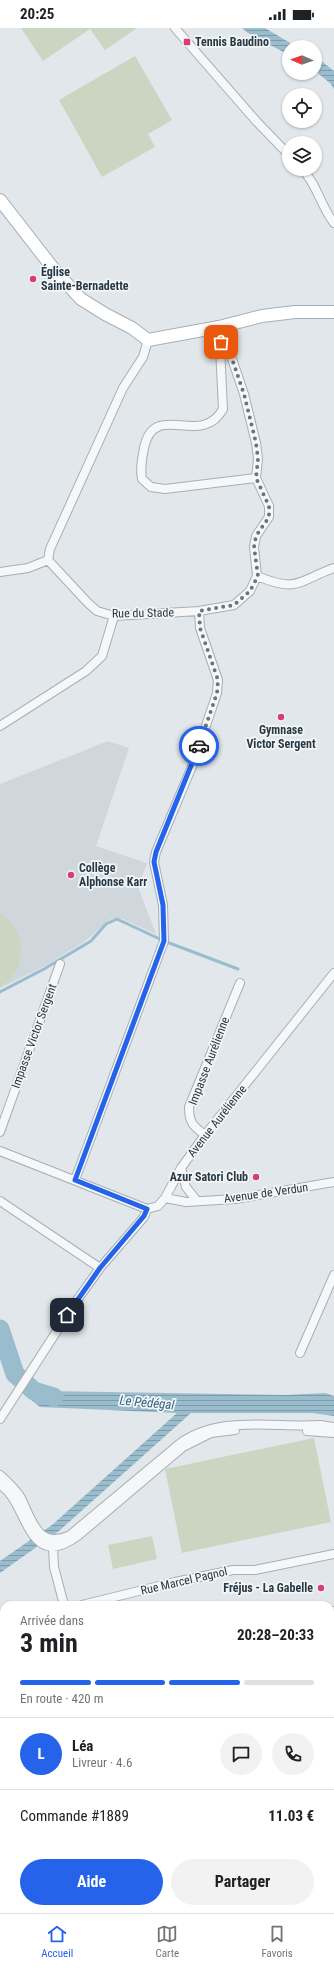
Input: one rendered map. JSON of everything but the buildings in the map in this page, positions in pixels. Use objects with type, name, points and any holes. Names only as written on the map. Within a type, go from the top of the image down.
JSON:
[{"type":"main road","points":[[0,200],[56,272],[81,299],[132,328],[148,340],[219,327],[262,316],[295,312],[334,312]]},
{"type":"street","points":[[175,28],[257,122],[282,148]]},
{"type":"street","points":[[307,176],[313,184],[329,217],[334,223]]},
{"type":"street","points":[[219,327],[221,342],[223,409],[218,418],[210,424],[198,427],[168,424],[157,426],[148,435],[140,468],[142,479],[150,487],[165,489],[256,478]]},
{"type":"street","points":[[0,572],[28,568],[48,560],[50,549],[102,433],[123,388],[139,365],[148,340]]},
{"type":"street","points":[[221,342],[229,350],[235,364],[252,424],[258,459],[256,478],[269,506],[269,517],[256,536],[254,547],[258,576],[276,584],[292,585],[307,581],[334,568]]},
{"type":"street","name":"Rue du Stade","points":[[48,560],[97,611],[114,616],[199,611],[234,605],[250,591],[258,576]]},
{"type":"street","points":[[75,1180],[164,941],[163,905],[154,862],[156,852],[193,764],[217,693],[218,680],[200,628],[199,611]]},
{"type":"street","points":[[0,726],[86,671],[102,656],[114,616]]},
{"type":"street","name":"Impasse Victor Sergent","points":[[0,1132],[60,964]]},
{"type":"street","name":"Avenue Aurélienne","points":[[0,1419],[36,1362],[100,1268],[144,1216],[147,1209],[158,1206],[165,1198],[181,1168],[205,1135],[334,973]]},
{"type":"street","name":"Impasse Aurélienne","points":[[205,1135],[194,1126],[189,1118],[189,1107],[240,983]]},
{"type":"street","points":[[0,1151],[147,1209]]},
{"type":"street","points":[[181,1168],[186,1187],[197,1202]]},
{"type":"street","name":"Avenue de Verdun","points":[[165,1198],[186,1202],[235,1199],[334,1182]]},
{"type":"street","points":[[0,1201],[100,1268]]},
{"type":"street","points":[[300,1353],[334,1275]]},
{"type":"street","points":[[49,1543],[70,1534],[183,1441],[207,1428],[224,1426],[320,1425],[334,1427]]},
{"type":"street","points":[[49,1543],[70,1542],[183,1447],[211,1433],[237,1430],[334,1433]]},
{"type":"street","points":[[0,1475],[16,1492],[24,1514]]},
{"type":"street","points":[[0,1485],[11,1495],[38,1532],[49,1543],[63,1601]]},
{"type":"street","name":"Rue Marcel Pagnol","points":[[99,1601],[226,1572],[255,1570],[334,1554]]},
{"type":"shaded area","name":"Collège Alphonse Karr","points":[[108,741],[129,748],[96,846],[147,863],[138,887],[156,934],[120,918],[111,919],[84,942],[45,966],[0,988],[0,784]]},
{"type":"green space","points":[[21,28],[137,28],[105,50],[90,29],[43,61]]},
{"type":"green space","points":[[135,56],[172,120],[148,134],[155,147],[102,177],[59,100]]},
{"type":"green space","points":[[0,914],[9,921],[16,930],[20,940],[21,951],[20,962],[16,972],[0,987]]},
{"type":"green space","points":[[314,1438],[331,1522],[182,1553],[165,1469]]},
{"type":"green space","points":[[152,1536],[157,1559],[113,1569],[108,1545]]},
{"type":"water","points":[[242,28],[265,28],[285,40],[282,40],[282,51],[248,33]]},
{"type":"water","points":[[322,62],[334,71],[334,89],[330,83],[322,77]]},
{"type":"water","points":[[33,1384],[47,1391],[286,1395],[325,1393],[334,1396],[334,1416],[312,1413],[191,1413],[59,1531],[0,1573],[0,1561],[52,1525],[177,1413],[40,1407],[25,1395]]},
{"type":"waterway","points":[[0,992],[44,969],[91,941],[106,924],[117,919],[164,941],[238,969]]},
{"type":"waterway","name":"Le Pédégal","points":[[0,1329],[15,1374],[34,1391],[54,1397]]},
{"type":"way so far","points":[[199,746],[217,693],[218,680],[200,628],[199,611],[234,605],[250,591],[258,576],[254,547],[256,536],[269,517],[269,506],[256,478],[258,459],[256,443],[244,394],[229,350],[221,342]]},
{"type":"place","name":"Tennis Baudino","points":[[187,42]]},
{"type":"place","name":"Église Sainte-Bernadette","points":[[33,279]]},
{"type":"place","name":"Gymnase Victor Sergent","points":[[281,717]]},
{"type":"place","name":"Collège Alphonse Karr","points":[[71,875]]},
{"type":"place","name":"Azur Satori Club","points":[[256,1177]]},
{"type":"place","name":"Fréjus - La Gabelle","points":[[321,1588]]},
{"type":"route","points":[[67,1315],[100,1268],[144,1216],[147,1209],[75,1180],[159,959],[164,941],[165,925],[163,905],[154,862],[156,852],[193,764],[199,746]]}]
